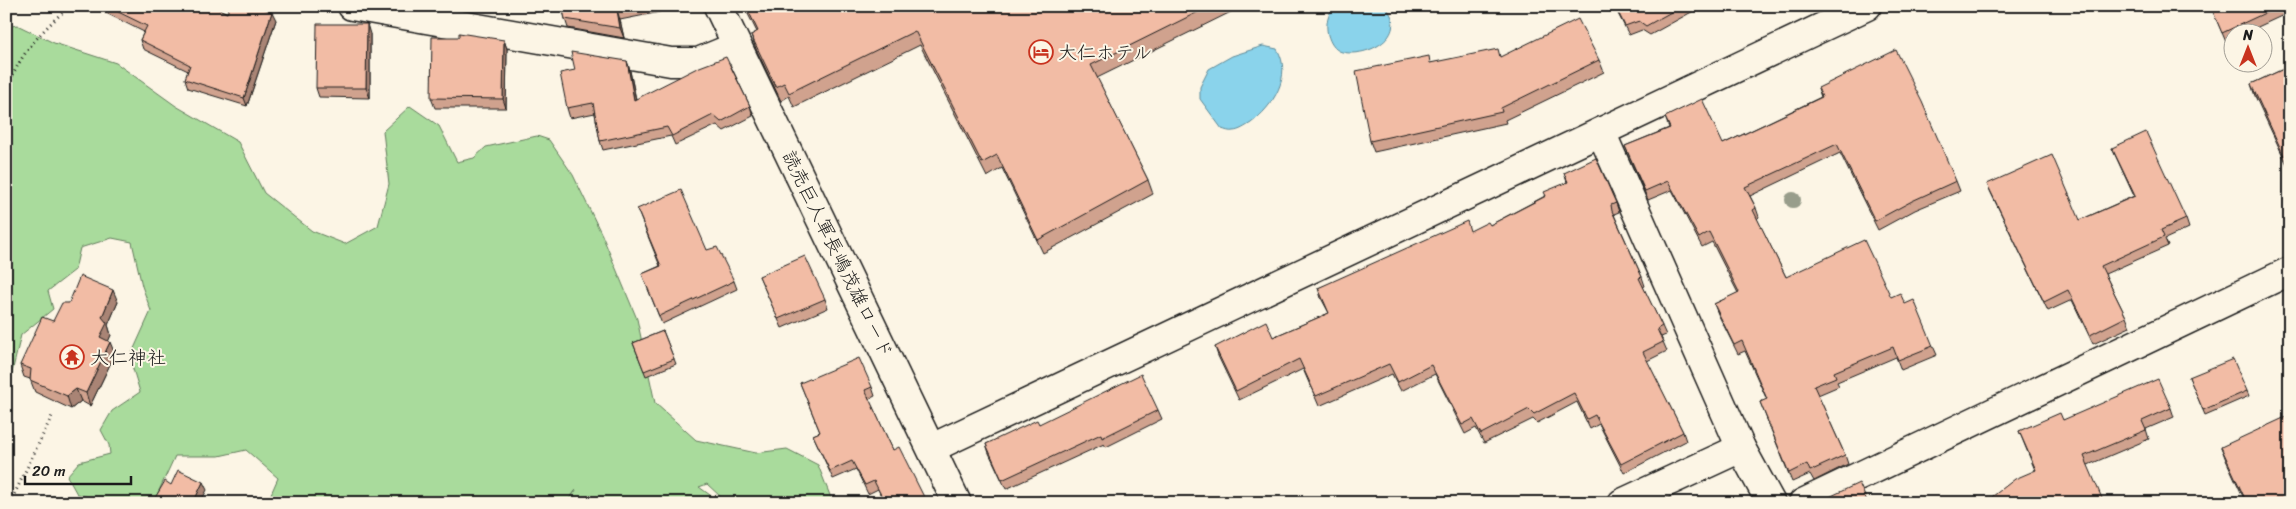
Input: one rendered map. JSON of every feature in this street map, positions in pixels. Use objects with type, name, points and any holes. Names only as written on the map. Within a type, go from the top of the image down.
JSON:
[{"type":"street","points":[[352,6],[671,62],[698,62],[737,46]]},
{"type":"street","name":"読売巨人軍長嶋茂雄ロード","points":[[718,6],[958,503]]},
{"type":"street","points":[[932,448],[1867,6]]},
{"type":"street","points":[[1601,132],[1741,448],[1771,503]]},
{"type":"street","points":[[1803,503],[2290,271]]},
{"type":"street","points":[[1622,503],[1741,448]]},
{"type":"path","points":[[6,95],[11,77],[29,48],[70,6]]},
{"type":"path","points":[[6,107],[8,151],[6,157]]},
{"type":"path","points":[[10,503],[52,416]]},
{"type":"green space","points":[[17,25],[54,43],[116,63],[176,106],[238,142],[264,193],[312,231],[345,244],[378,226],[389,184],[383,131],[410,106],[439,126],[457,162],[474,158],[486,147],[537,136],[549,140],[573,175],[602,235],[637,319],[655,403],[696,440],[756,453],[787,449],[818,465],[833,503],[722,503],[721,497],[707,484],[699,487],[721,503],[567,503],[576,490],[566,503],[267,503],[278,478],[246,450],[219,456],[175,456],[156,497],[138,503],[112,503],[77,494],[67,476],[79,462],[110,454],[109,445],[101,430],[112,411],[140,392],[133,369],[132,353],[151,311],[142,286],[132,242],[112,238],[80,248],[75,270],[48,291],[53,309],[21,335],[10,381],[6,413],[6,27]]},
{"type":"water","points":[[1334,6],[1386,7],[1392,18],[1389,36],[1382,43],[1363,52],[1339,51],[1331,43],[1327,31],[1328,20]]},
{"type":"water","points":[[1263,46],[1277,49],[1281,59],[1283,70],[1278,90],[1267,108],[1251,123],[1235,131],[1222,129],[1200,99],[1200,87],[1209,69],[1232,56]]},
{"type":"building","points":[[106,6],[213,6],[227,13],[230,6],[257,6],[272,12],[244,98],[185,79],[190,65],[140,40],[147,26]]},
{"type":"building","points":[[562,6],[638,6],[617,10],[620,28],[565,19]]},
{"type":"building","points":[[746,6],[1210,6],[1091,65],[1148,180],[1038,240],[997,155],[982,163],[915,31],[789,93],[784,83],[776,87],[751,35],[758,31]]},
{"type":"building","points":[[1615,6],[1682,6],[1646,26],[1639,21],[1625,26]]},
{"type":"building","points":[[2280,6],[2246,22],[2224,22],[2224,32],[2222,33],[2211,7]]},
{"type":"building","points":[[1578,19],[1599,60],[1501,108],[1502,112],[1370,141],[1356,71],[1429,56],[1430,63],[1498,49],[1500,57]]},
{"type":"building","points":[[317,24],[367,24],[366,88],[316,88]]},
{"type":"building","points":[[459,33],[504,40],[503,99],[431,98],[432,37],[459,37]]},
{"type":"building","points":[[1896,50],[1922,102],[1956,181],[1912,201],[1875,221],[1837,144],[1745,187],[1756,208],[1753,210],[1786,277],[1864,240],[1891,297],[1900,293],[1905,304],[1914,300],[1933,346],[1898,360],[1893,347],[1834,372],[1836,377],[1814,386],[1845,455],[1810,471],[1807,464],[1789,473],[1760,402],[1767,399],[1742,341],[1734,345],[1714,304],[1739,292],[1709,232],[1699,238],[1668,181],[1645,191],[1625,146],[1670,128],[1665,117],[1702,99],[1723,144],[1822,97],[1818,88]]},
{"type":"building","points":[[571,52],[627,61],[634,100],[697,68],[726,57],[750,106],[721,122],[713,115],[672,136],[667,127],[600,141],[593,103],[567,108],[560,73],[575,70]]},
{"type":"building","points":[[2290,66],[2290,169],[2251,84]]},
{"type":"building","points":[[2146,132],[2186,219],[2161,230],[2164,237],[2101,266],[2126,317],[2090,335],[2068,290],[2044,302],[1987,184],[2052,155],[2080,220],[2135,196],[2112,148]]},
{"type":"building","points":[[1596,158],[1616,203],[1611,205],[1612,211],[1642,277],[1639,278],[1662,326],[1657,329],[1663,342],[1643,352],[1683,432],[1621,464],[1595,415],[1587,419],[1574,393],[1534,414],[1529,409],[1481,434],[1473,419],[1462,425],[1431,365],[1398,382],[1389,364],[1316,396],[1299,359],[1236,391],[1215,347],[1266,321],[1273,337],[1329,313],[1318,288],[1467,221],[1470,231],[1488,222],[1490,225],[1546,196],[1544,192],[1568,182],[1564,173]]},
{"type":"building","points":[[681,190],[707,250],[717,247],[734,281],[659,316],[642,274],[661,266],[637,209]]},
{"type":"building","points":[[805,256],[825,299],[778,319],[759,276]]},
{"type":"building","points":[[80,276],[113,290],[102,317],[107,323],[100,337],[110,342],[86,393],[76,389],[67,396],[30,380],[31,369],[20,365],[42,317],[53,321],[62,303],[69,303]]},
{"type":"building","points":[[663,331],[674,359],[644,371],[633,343]]},
{"type":"building","points":[[859,358],[872,387],[865,390],[893,450],[899,447],[927,503],[885,503],[874,481],[865,485],[852,461],[830,471],[813,435],[820,432],[800,383]]},
{"type":"building","points":[[2233,359],[2247,391],[2203,410],[2189,377]]},
{"type":"building","points":[[1141,374],[1158,410],[1102,438],[1101,434],[1002,480],[986,444],[1037,420],[1039,424]]},
{"type":"building","points":[[2158,379],[2171,408],[2142,421],[2146,430],[2084,456],[2104,503],[1989,503],[1988,500],[2015,479],[2036,470],[2019,431],[2060,413],[2063,420]]},
{"type":"building","points":[[2290,415],[2290,503],[2247,503],[2221,447]]},
{"type":"building","points":[[178,470],[203,482],[195,499],[199,501],[198,503],[152,503],[165,481],[171,485]]},
{"type":"building","points":[[1859,483],[1868,503],[1827,503],[1825,499]]},
{"type":"place","name":"大仁ホテル","points":[[1041,52]]},
{"type":"place","name":"大仁神社","points":[[72,357]]}]
